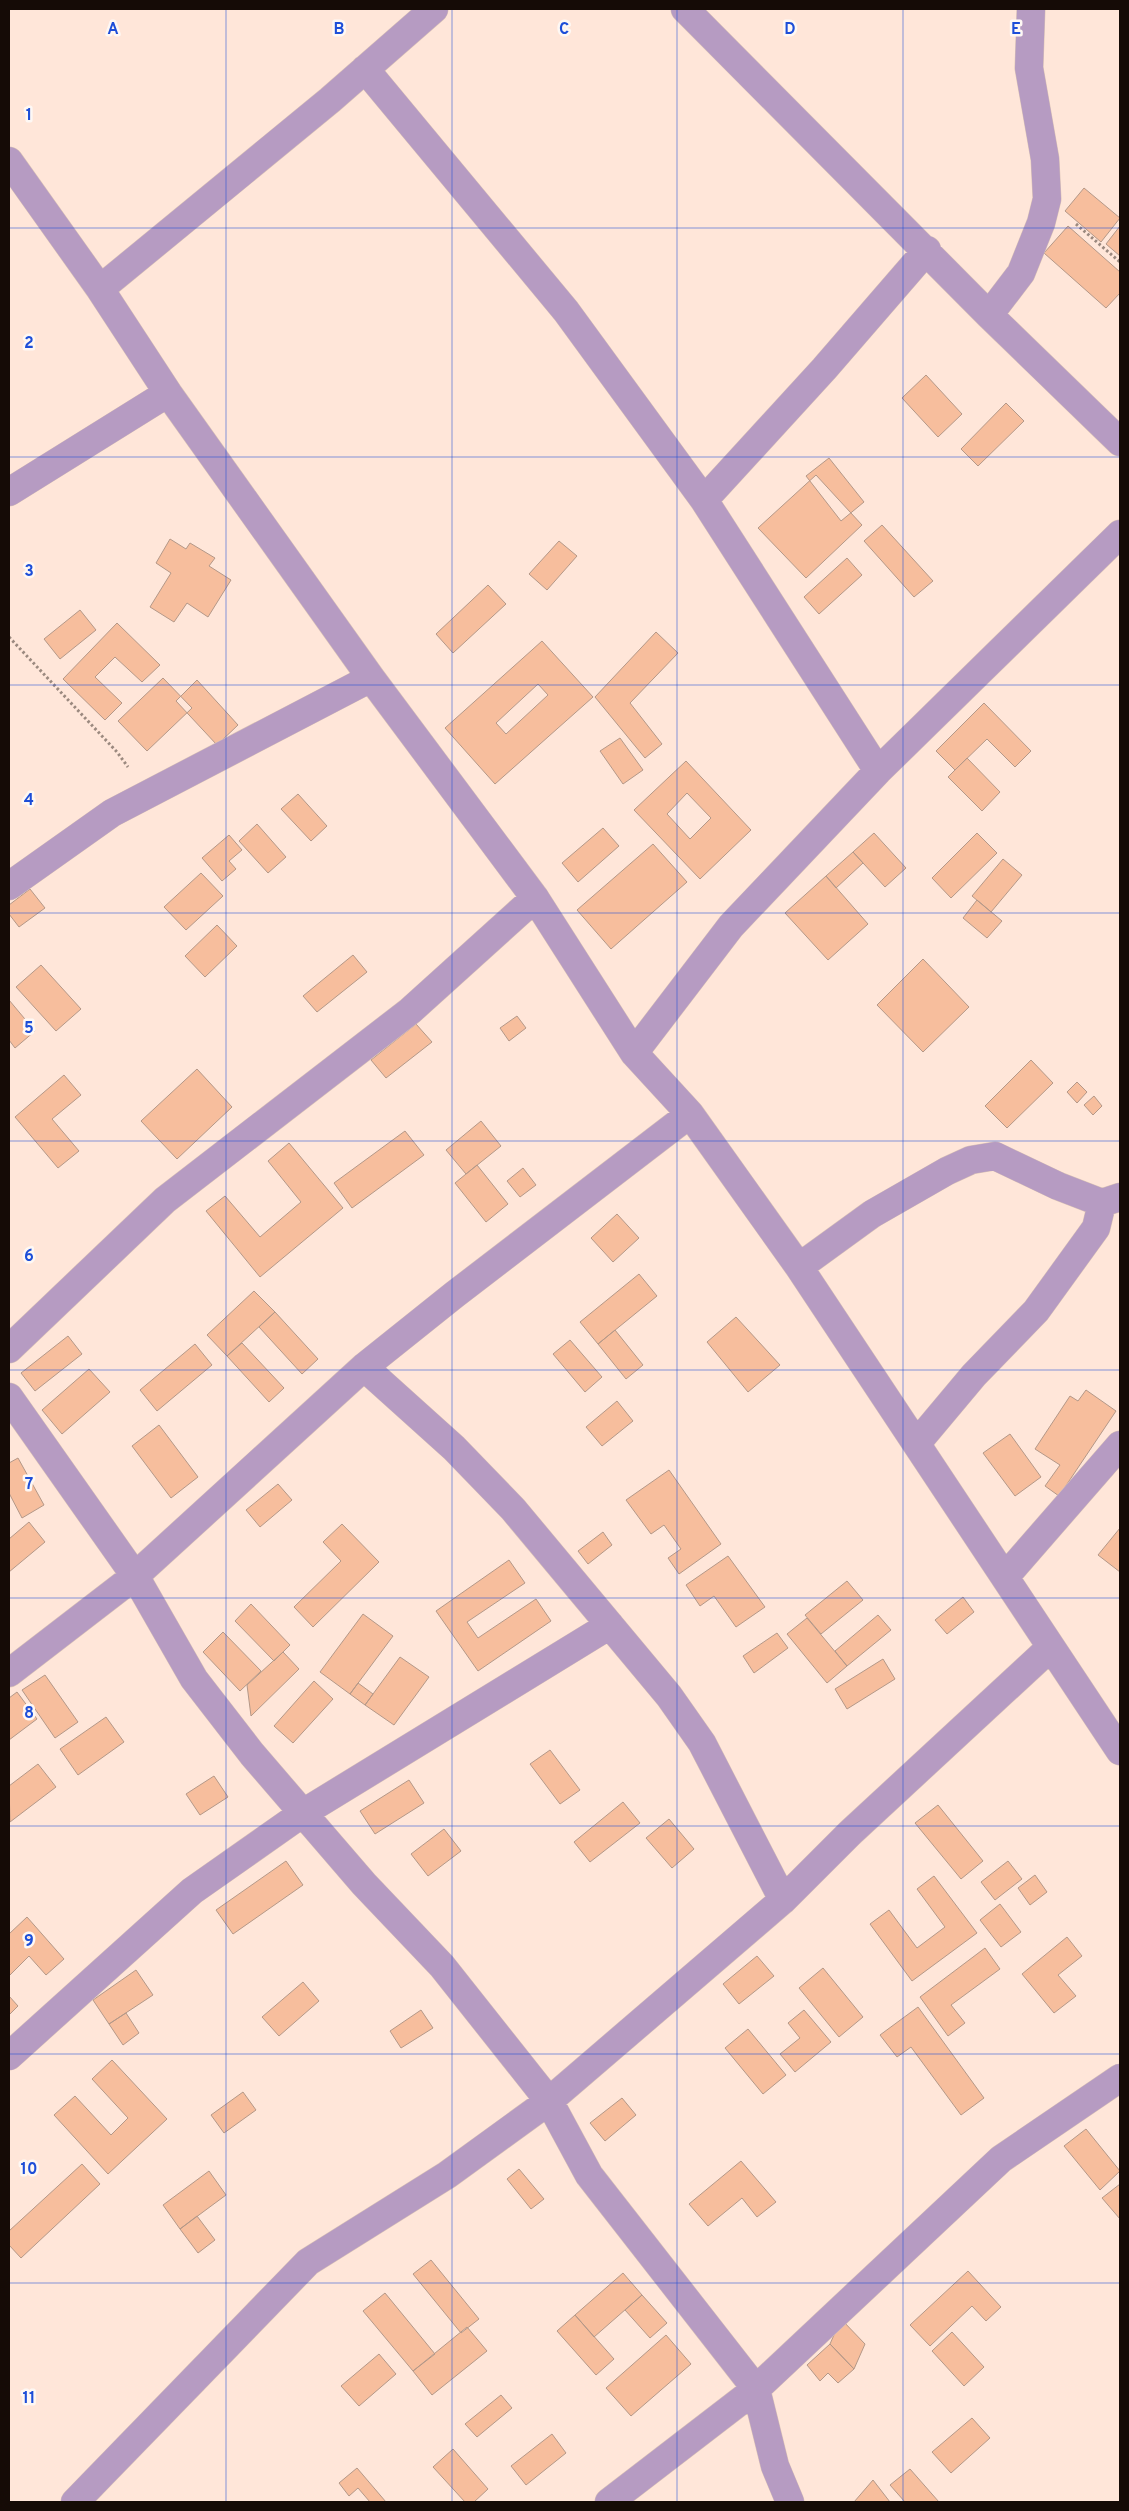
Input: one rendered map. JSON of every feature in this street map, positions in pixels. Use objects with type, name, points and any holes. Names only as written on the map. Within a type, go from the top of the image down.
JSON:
[{"type":"street","points":[[100,290],[330,100],[434,9]]},
{"type":"street","points":[[685,9],[927,250],[989,315],[1120,442]]},
{"type":"street","points":[[989,315],[1022,273],[1041,222],[1047,199],[1045,159],[1028,68],[1031,9]]},
{"type":"street","points":[[365,69],[566,310],[704,500],[878,771]]},
{"type":"street","points":[[9,161],[100,290],[168,393],[371,678],[535,898],[634,1053],[690,1114],[799,1267],[1120,1751]]},
{"type":"street","points":[[704,500],[824,369],[927,250]]},
{"type":"street","points":[[9,492],[168,393]]},
{"type":"street","points":[[634,1053],[730,926],[878,771],[1120,534]]},
{"type":"street","points":[[9,886],[112,813],[371,678]]},
{"type":"street","points":[[9,1348],[164,1200],[410,1010],[535,898]]},
{"type":"street","points":[[9,1673],[134,1576],[364,1368],[454,1295],[690,1114]]},
{"type":"street","points":[[799,1267],[872,1214],[947,1171],[971,1160],[996,1156],[1058,1186],[1111,1200],[1096,1228],[1036,1311],[974,1374],[917,1443]]},
{"type":"street","points":[[364,1368],[454,1448],[506,1502],[669,1696],[702,1744],[784,1900]]},
{"type":"street","points":[[9,1397],[134,1576],[194,1679],[252,1754],[364,1884],[442,1966],[549,2101],[589,2176],[756,2390],[776,2466],[790,2502]]},
{"type":"street","points":[[1005,1577],[1120,1445]]},
{"type":"street","points":[[9,2056],[192,1891],[303,1813],[610,1625]]},
{"type":"street","points":[[74,2502],[308,2262],[447,2175],[549,2101],[784,1900],[850,1832],[1051,1647]]},
{"type":"street","points":[[608,2502],[756,2390],[1001,2159],[1120,2078]]},
{"type":"path","points":[[1047,199],[1120,262]]},
{"type":"path","points":[[9,637],[117,752],[148,794]]},
{"type":"building","points":[[1084,188],[1120,218],[1101,242],[1065,211]]},
{"type":"building","points":[[1068,226],[1120,272],[1120,293],[1106,308],[1044,253]]},
{"type":"building","points":[[1120,226],[1120,256],[1106,244]]},
{"type":"building","points":[[926,375],[962,414],[938,437],[902,398]]},
{"type":"building","points":[[1006,403],[1024,421],[978,466],[961,449]]},
{"type":"building","points":[[829,458],[864,502],[841,521],[806,476]]},
{"type":"building","points":[[816,475],[862,525],[806,578],[758,528]]},
{"type":"building","points":[[882,525],[933,581],[914,597],[864,541]]},
{"type":"building","points":[[170,539],[186,549],[190,543],[215,558],[209,566],[231,580],[208,617],[187,603],[174,622],[150,607],[171,573],[156,563]]},
{"type":"building","points":[[559,541],[577,556],[547,590],[529,574]]},
{"type":"building","points":[[847,558],[862,575],[819,614],[804,597]]},
{"type":"building","points":[[488,585],[506,604],[453,653],[436,634]]},
{"type":"building","points":[[80,610],[96,630],[60,659],[44,639]]},
{"type":"building","points":[[117,623],[160,665],[142,682],[115,657],[95,677],[122,703],[105,720],[63,679]]},
{"type":"building","points":[[656,632],[678,653],[630,703],[662,744],[645,758],[595,697]]},
{"type":"building","points":[[542,641],[593,697],[495,784],[445,728]],"holes":[[[538,684],[548,695],[506,734],[496,723]]]},
{"type":"building","points":[[163,678],[192,708],[147,751],[118,721]]},
{"type":"building","points":[[197,680],[238,725],[217,745],[176,701]]},
{"type":"building","points":[[984,703],[1031,751],[1015,767],[987,739],[955,770],[936,751]]},
{"type":"building","points":[[620,738],[643,770],[623,784],[600,751]]},
{"type":"building","points":[[967,758],[1000,792],[982,811],[948,777]]},
{"type":"building","points":[[686,761],[751,830],[700,879],[634,810]],"holes":[[[687,793],[711,818],[690,839],[667,814]]]},
{"type":"building","points":[[298,794],[327,826],[311,841],[281,809]]},
{"type":"building","points":[[257,824],[286,857],[268,873],[239,841]]},
{"type":"building","points":[[603,828],[619,846],[578,882],[562,863]]},
{"type":"building","points":[[874,833],[906,868],[885,887],[853,852]]},
{"type":"building","points":[[977,833],[997,853],[951,898],[932,878]]},
{"type":"building","points":[[229,835],[242,850],[229,861],[236,869],[222,881],[202,858]]},
{"type":"building","points":[[653,844],[687,882],[611,949],[577,910]]},
{"type":"building","points":[[853,852],[863,863],[836,888],[826,876]]},
{"type":"building","points":[[1003,859],[1022,875],[991,912],[972,896]]},
{"type":"building","points":[[201,873],[223,896],[186,930],[164,907]]},
{"type":"building","points":[[826,876],[868,924],[828,960],[785,913]]},
{"type":"building","points":[[30,889],[45,908],[19,927],[9,914],[9,905]]},
{"type":"building","points":[[977,900],[1002,921],[987,938],[963,918]]},
{"type":"building","points":[[217,925],[237,946],[205,977],[185,956]]},
{"type":"building","points":[[353,955],[367,972],[317,1012],[303,996]]},
{"type":"building","points":[[923,959],[969,1007],[923,1052],[877,1005]]},
{"type":"building","points":[[41,965],[81,1009],[56,1031],[16,987]]},
{"type":"building","points":[[9,1000],[35,1031],[15,1048],[9,1040]]},
{"type":"building","points":[[517,1016],[526,1028],[509,1041],[500,1028]]},
{"type":"building","points":[[416,1024],[432,1042],[386,1078],[371,1060]]},
{"type":"building","points":[[1031,1060],[1053,1083],[1007,1128],[985,1106]]},
{"type":"building","points":[[197,1069],[232,1107],[177,1159],[141,1121]]},
{"type":"building","points":[[64,1075],[81,1095],[52,1119],[79,1151],[58,1168],[15,1117]]},
{"type":"building","points":[[1077,1082],[1087,1092],[1077,1103],[1067,1092]]},
{"type":"building","points":[[1094,1096],[1102,1106],[1093,1115],[1084,1105]]},
{"type":"building","points":[[481,1121],[501,1146],[466,1174],[446,1150]]},
{"type":"building","points":[[405,1131],[424,1155],[352,1208],[334,1183]]},
{"type":"building","points":[[289,1143],[343,1208],[260,1277],[206,1211],[225,1196],[260,1237],[301,1202],[268,1161]]},
{"type":"building","points":[[477,1165],[508,1204],[486,1222],[455,1183]]},
{"type":"building","points":[[523,1168],[536,1185],[520,1197],[507,1181]]},
{"type":"building","points":[[617,1214],[639,1238],[613,1262],[591,1238]]},
{"type":"building","points":[[639,1274],[657,1296],[598,1344],[580,1322]]},
{"type":"building","points":[[254,1291],[275,1312],[227,1356],[207,1335]]},
{"type":"building","points":[[275,1312],[318,1359],[302,1374],[259,1327]]},
{"type":"building","points":[[736,1317],[780,1365],[748,1392],[707,1342]]},
{"type":"building","points":[[615,1330],[643,1365],[626,1379],[598,1344]]},
{"type":"building","points":[[68,1336],[82,1354],[35,1391],[21,1373]]},
{"type":"building","points":[[570,1340],[602,1377],[585,1392],[553,1354]]},
{"type":"building","points":[[242,1343],[284,1388],[269,1402],[227,1356]]},
{"type":"building","points":[[195,1344],[212,1365],[157,1411],[140,1390]]},
{"type":"building","points":[[89,1369],[110,1392],[62,1434],[42,1410]]},
{"type":"building","points":[[1086,1390],[1116,1411],[1059,1496],[1045,1486],[1060,1465],[1035,1449],[1070,1396],[1078,1401]]},
{"type":"building","points":[[617,1401],[633,1421],[602,1446],[586,1427]]},
{"type":"building","points":[[159,1425],[198,1477],[171,1498],[132,1446]]},
{"type":"building","points":[[1010,1434],[1041,1477],[1015,1496],[983,1453]]},
{"type":"building","points":[[18,1458],[44,1505],[22,1518],[9,1493],[9,1463]]},
{"type":"building","points":[[669,1470],[721,1544],[679,1574],[668,1558],[681,1549],[664,1525],[651,1534],[626,1500]]},
{"type":"building","points":[[278,1484],[292,1500],[260,1527],[246,1510]]},
{"type":"building","points":[[29,1522],[45,1542],[9,1572],[9,1539]]},
{"type":"building","points":[[342,1524],[379,1562],[313,1627],[294,1607],[341,1561],[323,1542]]},
{"type":"building","points":[[1120,1528],[1120,1572],[1098,1555]]},
{"type":"building","points":[[603,1532],[612,1545],[588,1564],[578,1551]]},
{"type":"building","points":[[728,1556],[765,1607],[736,1627],[714,1596],[700,1606],[686,1585]]},
{"type":"building","points":[[509,1560],[525,1583],[467,1622],[478,1638],[536,1599],[551,1621],[478,1671],[436,1611]]},
{"type":"building","points":[[847,1581],[863,1600],[821,1634],[805,1615]]},
{"type":"building","points":[[963,1597],[974,1612],[947,1634],[935,1620]]},
{"type":"building","points":[[251,1604],[290,1645],[274,1661],[235,1621]]},
{"type":"building","points":[[363,1614],[393,1636],[350,1694],[320,1672]]},
{"type":"building","points":[[878,1615],[891,1630],[847,1666],[835,1651]]},
{"type":"building","points":[[807,1618],[847,1666],[827,1683],[787,1634]]},
{"type":"building","points":[[223,1632],[261,1671],[240,1691],[203,1652]]},
{"type":"building","points":[[777,1633],[788,1648],[754,1673],[743,1656]]},
{"type":"building","points":[[283,1652],[299,1669],[251,1716],[247,1685]]},
{"type":"building","points":[[400,1657],[429,1677],[394,1725],[365,1705]]},
{"type":"building","points":[[883,1659],[895,1679],[847,1709],[835,1689]]},
{"type":"building","points":[[45,1675],[78,1722],[55,1738],[22,1690]]},
{"type":"building","points":[[314,1681],[333,1699],[293,1743],[274,1726]]},
{"type":"building","points":[[358,1683],[373,1694],[365,1705],[350,1694]]},
{"type":"building","points":[[17,1692],[37,1719],[9,1740],[9,1698]]},
{"type":"building","points":[[106,1717],[124,1742],[78,1775],[60,1749]]},
{"type":"building","points":[[550,1750],[580,1790],[560,1804],[530,1764]]},
{"type":"building","points":[[38,1764],[56,1787],[10,1822],[9,1786]]},
{"type":"building","points":[[214,1776],[228,1797],[200,1815],[186,1794]]},
{"type":"building","points":[[409,1780],[424,1803],[375,1834],[360,1811]]},
{"type":"building","points":[[623,1802],[640,1823],[590,1862],[574,1842]]},
{"type":"building","points":[[938,1805],[983,1861],[961,1879],[915,1823]]},
{"type":"building","points":[[669,1819],[694,1849],[672,1868],[646,1838]]},
{"type":"building","points":[[444,1829],[461,1851],[428,1876],[411,1854]]},
{"type":"building","points":[[286,1861],[303,1885],[233,1934],[216,1910]]},
{"type":"building","points":[[1008,1861],[1022,1879],[995,1900],[981,1882]]},
{"type":"building","points":[[1035,1875],[1047,1892],[1030,1905],[1018,1888]]},
{"type":"building","points":[[934,1876],[977,1933],[912,1981],[870,1924],[889,1910],[917,1948],[945,1927],[917,1889]]},
{"type":"building","points":[[1000,1904],[1021,1932],[1001,1947],[980,1920]]},
{"type":"building","points":[[27,1917],[64,1959],[46,1975],[29,1956],[9,1976],[9,1934]]},
{"type":"building","points":[[1067,1937],[1082,1956],[1058,1975],[1076,1996],[1054,2013],[1022,1974]]},
{"type":"building","points":[[985,1948],[1000,1969],[951,2005],[965,2023],[948,2036],[920,1997]]},
{"type":"building","points":[[757,1956],[774,1976],[739,2004],[723,1984]]},
{"type":"building","points":[[823,1968],[863,2017],[839,2037],[799,1988]]},
{"type":"building","points":[[136,1970],[153,1995],[109,2024],[93,2000]]},
{"type":"building","points":[[303,1982],[319,2001],[279,2036],[262,2017]]},
{"type":"building","points":[[9,1996],[18,2006],[9,2015]]},
{"type":"building","points":[[918,2007],[984,2098],[961,2115],[911,2047],[897,2057],[880,2035]]},
{"type":"building","points":[[421,2010],[433,2028],[401,2048],[390,2031]]},
{"type":"building","points":[[804,2010],[831,2042],[795,2072],[780,2054],[800,2038],[788,2023]]},
{"type":"building","points":[[126,2013],[139,2033],[123,2045],[109,2024]]},
{"type":"building","points":[[748,2029],[786,2075],[763,2094],[725,2048]]},
{"type":"building","points":[[112,2060],[167,2119],[108,2174],[54,2115],[75,2096],[111,2135],[128,2118],[92,2079]]},
{"type":"building","points":[[243,2092],[256,2110],[224,2133],[211,2115]]},
{"type":"building","points":[[622,2098],[636,2115],[605,2141],[590,2123]]},
{"type":"building","points":[[1086,2129],[1120,2171],[1100,2190],[1064,2146]]},
{"type":"building","points":[[741,2161],[776,2202],[757,2217],[742,2198],[708,2226],[689,2204]]},
{"type":"building","points":[[82,2164],[100,2184],[21,2258],[9,2245],[9,2231]]},
{"type":"building","points":[[519,2169],[544,2199],[531,2209],[507,2179]]},
{"type":"building","points":[[209,2171],[226,2195],[180,2229],[163,2205]]},
{"type":"building","points":[[1120,2184],[1120,2219],[1102,2198]]},
{"type":"building","points":[[197,2216],[215,2240],[198,2253],[180,2229]]},
{"type":"building","points":[[431,2260],[479,2319],[461,2333],[413,2274]]},
{"type":"building","points":[[968,2271],[1001,2307],[986,2321],[972,2306],[930,2346],[910,2325]]},
{"type":"building","points":[[623,2273],[642,2295],[594,2337],[575,2315]]},
{"type":"building","points":[[385,2293],[435,2354],[413,2371],[363,2311]]},
{"type":"building","points":[[642,2295],[667,2323],[650,2338],[625,2310]]},
{"type":"building","points":[[575,2315],[614,2359],[596,2375],[557,2331]]},
{"type":"building","points":[[841,2319],[865,2344],[854,2369],[830,2344]]},
{"type":"building","points":[[467,2327],[487,2351],[432,2395],[413,2371]]},
{"type":"building","points":[[952,2332],[984,2367],[964,2386],[932,2351]]},
{"type":"building","points":[[666,2335],[691,2364],[631,2416],[606,2388]]},
{"type":"building","points":[[830,2344],[854,2369],[838,2383],[828,2373],[820,2381],[807,2365]]},
{"type":"building","points":[[379,2354],[396,2374],[359,2406],[341,2386]]},
{"type":"building","points":[[501,2395],[512,2408],[477,2437],[465,2424]]},
{"type":"building","points":[[972,2418],[990,2438],[951,2473],[932,2452]]},
{"type":"building","points":[[552,2434],[566,2453],[526,2485],[511,2466]]},
{"type":"building","points":[[453,2449],[488,2489],[474,2502],[465,2502],[433,2467]]},
{"type":"building","points":[[357,2468],[386,2502],[370,2502],[358,2488],[349,2496],[339,2483]]},
{"type":"building","points":[[910,2469],[939,2502],[905,2502],[890,2485]]},
{"type":"building","points":[[873,2480],[890,2502],[854,2502]]}]
